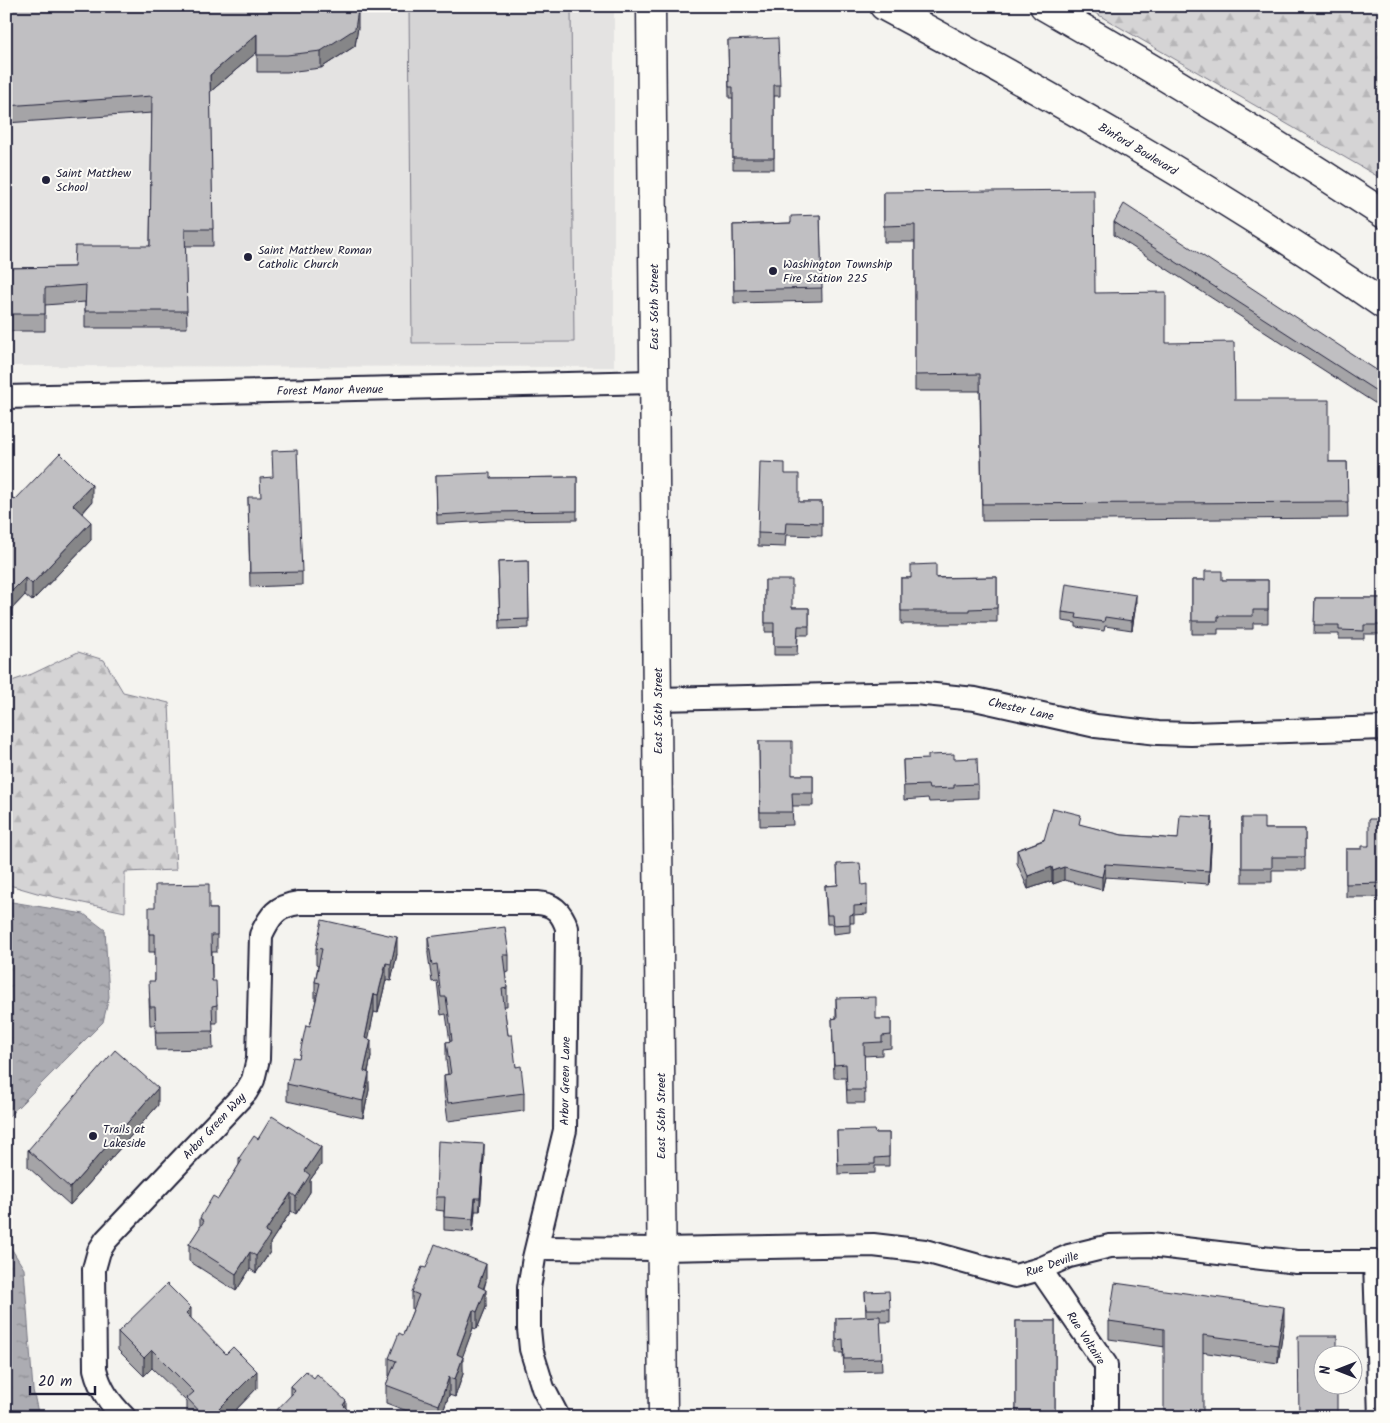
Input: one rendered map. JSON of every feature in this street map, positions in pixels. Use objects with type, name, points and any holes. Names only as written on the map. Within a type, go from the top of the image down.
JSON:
[{"type":"street","name":"East 56th Street","points":[[652,6],[663,1417]]},
{"type":"street","name":"Binford Boulevard","points":[[884,6],[1016,79],[1178,173],[1384,306]]},
{"type":"street","points":[[1044,6],[1155,70],[1384,214]]},
{"type":"street","name":"Forest Manor Avenue","points":[[6,397],[654,382]]},
{"type":"street","name":"Chester Lane","points":[[658,699],[915,693],[985,701],[1096,726],[1158,734],[1384,728]]},
{"type":"street","name":"Arbor Green Way","points":[[124,1417],[106,1398],[95,1369],[94,1269],[96,1260],[106,1240],[246,1092],[253,1080],[258,1059],[261,935],[266,923],[286,906],[299,903],[417,903]]},
{"type":"street","name":"Arbor Green Lane","points":[[417,903],[548,904],[556,908],[562,915],[567,928],[565,1130],[538,1248],[534,1258],[529,1288],[529,1329],[536,1369],[543,1388],[558,1417]]},
{"type":"street","name":"Rue Deville","points":[[538,1248],[662,1249],[873,1245],[925,1251],[1015,1276],[1040,1269],[1069,1256],[1110,1246],[1150,1245],[1297,1262],[1379,1262]]},
{"type":"street","points":[[1379,1262],[1380,1417]]},
{"type":"street","name":"Rue Voltaire","points":[[1040,1269],[1106,1365],[1106,1417]]},
{"type":"shaded area","points":[[6,6],[614,6],[614,367],[6,366]]},
{"type":"green space","points":[[409,6],[571,6],[574,342],[412,343]]},
{"type":"green space","points":[[1083,6],[1384,6],[1384,180]]},
{"type":"green space","points":[[78,652],[104,660],[123,692],[169,703],[176,870],[125,872],[125,912],[37,893],[6,884],[6,683],[32,674]]},
{"type":"water","points":[[6,901],[84,914],[105,930],[109,997],[103,1022],[6,1119]]},
{"type":"water","points":[[6,1240],[24,1269],[33,1390],[39,1417],[6,1417]]},
{"type":"building","points":[[6,6],[354,6],[358,10],[355,29],[321,51],[287,55],[257,55],[257,34],[210,75],[213,229],[185,229],[187,311],[85,311],[86,285],[45,288],[45,314],[6,314],[6,268],[74,267],[75,246],[150,246],[152,96],[6,106],[9,84],[6,84]]},
{"type":"building","points":[[778,38],[780,85],[774,85],[774,158],[733,158],[733,87],[729,87],[728,40]]},
{"type":"building","points":[[1094,190],[1095,293],[1166,292],[1166,343],[1234,342],[1235,400],[1329,400],[1329,462],[1347,462],[1348,502],[982,504],[980,374],[915,375],[915,225],[884,226],[884,192]]},
{"type":"building","points":[[1124,204],[1384,375],[1384,396],[1114,222]]},
{"type":"building","points":[[820,215],[822,288],[734,290],[733,225],[791,223],[791,216]]},
{"type":"building","points":[[297,450],[302,572],[250,573],[248,497],[261,497],[260,478],[273,477],[272,451]]},
{"type":"building","points":[[60,453],[92,485],[73,505],[91,522],[32,584],[25,578],[6,597],[6,492],[15,500]]},
{"type":"building","points":[[760,462],[785,463],[785,474],[799,474],[799,502],[822,502],[822,523],[786,522],[785,534],[758,533]]},
{"type":"building","points":[[490,473],[490,478],[577,477],[577,511],[437,515],[436,475]]},
{"type":"building","points":[[528,561],[529,619],[500,620],[498,562]]},
{"type":"building","points":[[936,564],[936,578],[997,577],[997,608],[969,609],[969,611],[901,611],[901,578],[911,578],[911,565]]},
{"type":"building","points":[[1205,571],[1222,571],[1222,580],[1268,580],[1268,610],[1253,610],[1253,616],[1218,616],[1218,621],[1192,621],[1192,580],[1205,580]]},
{"type":"building","points":[[765,580],[792,580],[792,608],[809,608],[809,626],[798,626],[797,646],[774,646],[774,623],[765,623]]},
{"type":"building","points":[[1066,584],[1136,595],[1132,621],[1105,617],[1104,622],[1076,618],[1077,614],[1062,612]]},
{"type":"building","points":[[1315,598],[1384,598],[1384,625],[1364,625],[1364,631],[1339,630],[1339,625],[1314,625]]},
{"type":"building","points":[[759,741],[792,741],[792,775],[813,775],[813,793],[792,793],[793,812],[760,812]]},
{"type":"building","points":[[954,754],[954,759],[977,758],[978,784],[954,785],[954,788],[929,789],[928,785],[904,786],[903,760],[928,759],[928,755]]},
{"type":"building","points":[[1053,808],[1081,815],[1079,824],[1122,835],[1178,839],[1180,815],[1212,817],[1209,871],[1105,864],[1102,877],[1064,867],[1053,871],[1052,867],[1028,876],[1017,850],[1044,840]]},
{"type":"building","points":[[1242,818],[1264,818],[1264,829],[1305,829],[1305,857],[1272,857],[1272,868],[1242,868]]},
{"type":"building","points":[[1369,819],[1384,819],[1384,883],[1346,884],[1346,849],[1362,849],[1362,846],[1369,846]]},
{"type":"building","points":[[860,863],[862,885],[867,884],[867,905],[854,906],[854,914],[850,915],[850,924],[833,925],[832,915],[827,915],[825,886],[838,885],[837,864]]},
{"type":"building","points":[[209,884],[209,909],[217,909],[217,935],[211,935],[212,981],[216,981],[217,1005],[212,1006],[213,1031],[156,1032],[155,1007],[150,1007],[149,981],[155,981],[155,934],[149,934],[149,907],[155,907],[155,885]]},
{"type":"building","points":[[322,920],[397,937],[391,964],[386,963],[378,995],[374,994],[365,1038],[371,1040],[364,1071],[369,1073],[363,1101],[287,1084],[293,1057],[299,1058],[306,1025],[310,1026],[320,983],[315,982],[322,949],[316,948]]},
{"type":"building","points":[[505,927],[509,955],[503,955],[507,988],[502,989],[508,1035],[512,1035],[516,1067],[521,1066],[524,1093],[448,1103],[444,1075],[451,1074],[446,1042],[452,1041],[450,1023],[446,997],[441,997],[437,964],[432,965],[428,937]]},
{"type":"building","points":[[876,997],[876,1019],[891,1019],[891,1035],[882,1036],[882,1042],[864,1043],[865,1090],[847,1090],[846,1064],[834,1065],[832,1019],[837,1018],[836,998]]},
{"type":"building","name":"Trails at Lakeside","points":[[115,1050],[158,1088],[70,1188],[28,1150]]},
{"type":"building","points":[[272,1116],[321,1147],[305,1171],[310,1175],[296,1197],[291,1193],[265,1232],[270,1235],[256,1256],[250,1252],[236,1274],[189,1244],[204,1221],[200,1218],[213,1196],[218,1199],[242,1160],[239,1158],[254,1136],[258,1139]]},
{"type":"building","points":[[874,1130],[875,1133],[889,1133],[889,1157],[875,1158],[875,1164],[838,1165],[837,1131]]},
{"type":"building","points":[[438,1141],[484,1144],[480,1198],[475,1198],[473,1219],[444,1217],[445,1197],[436,1197]]},
{"type":"building","points":[[435,1244],[486,1264],[478,1286],[486,1290],[477,1312],[473,1310],[457,1354],[463,1357],[455,1379],[449,1377],[439,1405],[386,1385],[396,1361],[389,1358],[399,1333],[403,1335],[419,1295],[412,1292],[422,1267],[426,1268]]},
{"type":"building","points":[[1115,1283],[1284,1307],[1278,1345],[1203,1335],[1203,1417],[1164,1417],[1164,1329],[1109,1321]]},
{"type":"building","points":[[167,1284],[191,1308],[186,1313],[226,1354],[233,1347],[257,1371],[211,1417],[205,1417],[187,1398],[194,1392],[152,1350],[144,1358],[118,1332]]},
{"type":"building","points":[[889,1291],[890,1309],[866,1309],[865,1292]]},
{"type":"building","points":[[880,1316],[882,1358],[844,1359],[843,1339],[836,1340],[836,1318]]},
{"type":"building","points":[[1016,1321],[1055,1321],[1055,1412],[1016,1412]]},
{"type":"building","points":[[1298,1336],[1337,1336],[1337,1346],[1312,1346],[1312,1396],[1337,1396],[1337,1417],[1299,1417]]},
{"type":"building","points":[[306,1371],[314,1378],[317,1374],[346,1401],[343,1405],[352,1414],[349,1417],[270,1417],[295,1391],[291,1386]]},
{"type":"place","name":"Saint Matthew School","points":[[46,180]]},
{"type":"place","name":"Saint Matthew Roman Catholic Church","points":[[248,257]]},
{"type":"place","name":"Washington Township Fire Station 225","points":[[773,271]]},
{"type":"place","name":"Trails at Lakeside","points":[[93,1136]]}]
